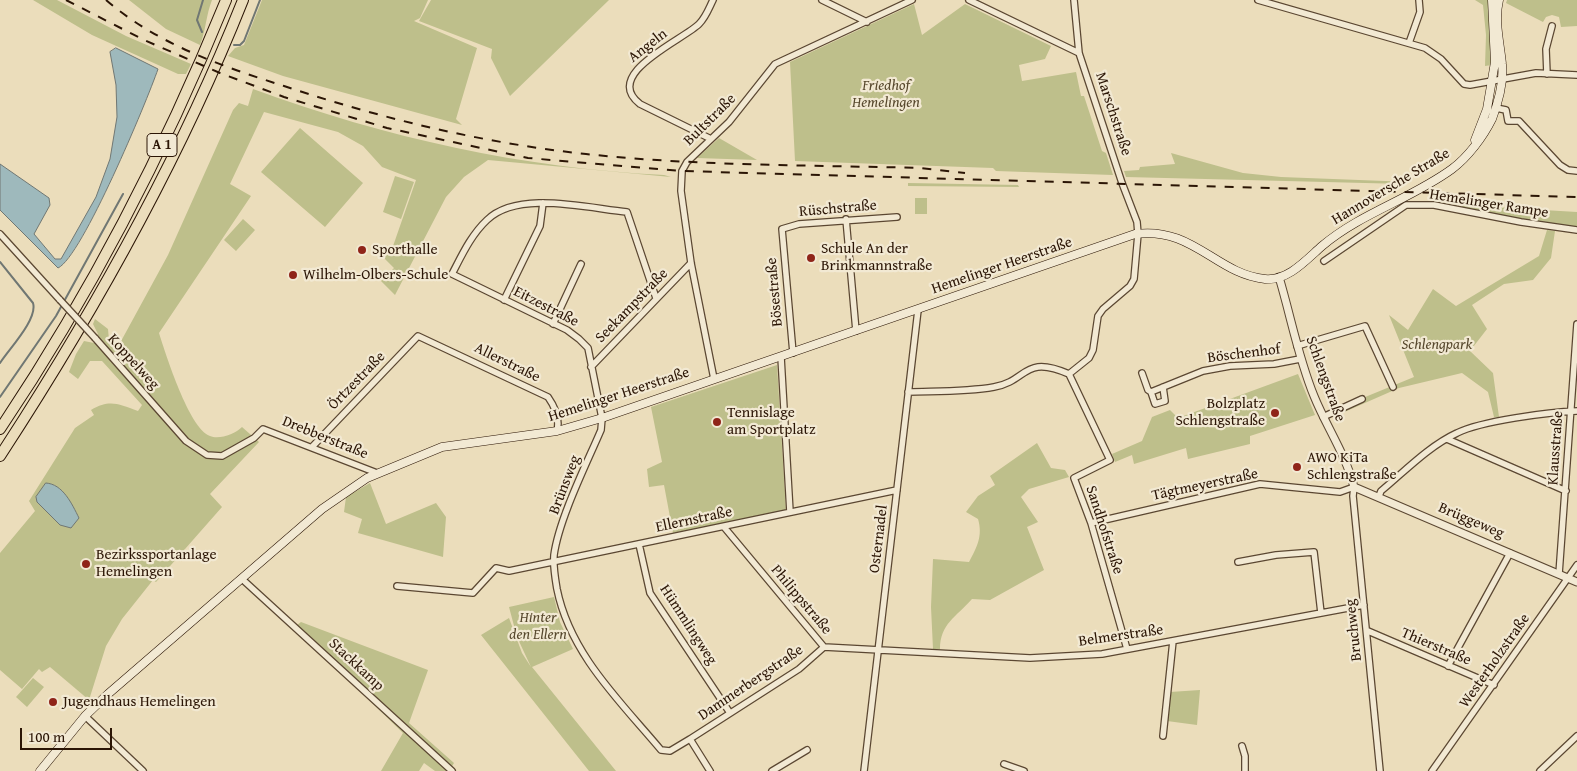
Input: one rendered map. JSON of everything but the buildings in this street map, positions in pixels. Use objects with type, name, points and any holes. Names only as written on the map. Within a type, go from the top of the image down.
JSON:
[{"type":"highway","name":"A 1","points":[[0,429],[47,357],[101,263],[171,126],[226,0]]},
{"type":"highway","name":"A 1","points":[[0,456],[63,358],[113,272],[184,132],[242,0]]},
{"type":"main road","name":"Hannoversche Straße","points":[[1468,153],[1487,109],[1495,62],[1492,0]]},
{"type":"main road","name":"Hannoversche Straße","points":[[1279,277],[1298,268],[1348,227],[1453,168],[1468,153],[1482,135],[1496,108],[1502,79],[1503,66],[1497,14],[1499,0]]},
{"type":"main road","points":[[1138,234],[1163,235],[1182,239],[1240,272],[1267,279],[1279,277]]},
{"type":"main road","name":"Hemelinger Heerstraße","points":[[40,771],[85,716],[108,694],[322,509],[377,473],[442,447],[557,431],[602,418],[1138,234]]},
{"type":"street","name":"Angeln","points":[[711,139],[640,104],[632,95],[631,85],[635,70],[699,24],[713,0]]},
{"type":"street","points":[[822,0],[866,22]]},
{"type":"street","name":"Bultstraße","points":[[714,379],[691,263],[681,191],[682,171],[693,154],[711,139],[740,109],[775,64],[912,0]]},
{"type":"street","points":[[969,0],[1079,53]]},
{"type":"street","name":"Marschstraße","points":[[1074,0],[1079,53],[1122,183],[1137,222],[1138,234]]},
{"type":"street","points":[[1258,0],[1409,43],[1434,53],[1464,84],[1470,85],[1547,74],[1577,75]]},
{"type":"street","points":[[1409,43],[1420,12],[1419,0]]},
{"type":"street","points":[[1547,74],[1546,49],[1552,26]]},
{"type":"street","points":[[1496,108],[1506,110],[1508,120],[1518,121],[1556,161],[1568,170],[1577,171]]},
{"type":"street","name":"Eitzestraße","points":[[543,203],[526,202],[508,207],[487,219],[472,237],[452,274],[579,338],[588,348],[602,418]]},
{"type":"street","points":[[504,300],[540,226],[543,203],[627,212],[656,298]]},
{"type":"street","name":"Hemelinger Rampe","points":[[1324,261],[1406,205],[1434,205],[1521,222],[1577,230]]},
{"type":"street","name":"Rüschstraße","points":[[782,228],[799,224],[846,219],[897,217]]},
{"type":"street","points":[[846,219],[856,331]]},
{"type":"street","name":"Bösestraße","points":[[782,228],[793,353]]},
{"type":"street","name":"Koppelweg","points":[[0,234],[186,441],[206,455],[222,456],[254,438],[263,429]]},
{"type":"street","points":[[908,392],[996,387],[1010,381],[1032,367],[1041,366],[1069,374],[1089,358],[1093,350],[1098,316],[1130,286],[1134,279],[1138,234]]},
{"type":"street","name":"Seekampstraße","points":[[591,367],[691,263]]},
{"type":"street","points":[[553,324],[581,264]]},
{"type":"street","name":"Schlengstraße","points":[[1279,277],[1300,359],[1323,417],[1351,474],[1354,487]]},
{"type":"street","name":"Osternadel","points":[[864,771],[918,310]]},
{"type":"street","name":"Klausstraße","points":[[1559,574],[1574,411],[1577,324]]},
{"type":"street","points":[[1297,346],[1365,326],[1393,387]]},
{"type":"street","name":"Örtzestraße","points":[[312,447],[418,336],[422,336]]},
{"type":"street","name":"Allerstraße","points":[[422,336],[548,397],[555,407],[559,424],[557,431]]},
{"type":"street","points":[[781,357],[790,512]]},
{"type":"street","name":"Böschenhof","points":[[1151,392],[1203,371],[1230,366],[1274,364],[1300,359]]},
{"type":"street","points":[[1142,373],[1155,404],[1165,401],[1163,387]]},
{"type":"street","name":"Sandhofstraße","points":[[1069,374],[1110,460],[1074,478],[1091,523],[1126,649]]},
{"type":"street","points":[[1323,417],[1362,400]]},
{"type":"street","points":[[1379,496],[1382,491],[1413,464],[1447,439],[1472,428],[1574,411]]},
{"type":"street","name":"Brünsweg","points":[[554,561],[555,549],[570,504],[601,430],[602,418]]},
{"type":"street","name":"Drebberstraße","points":[[263,429],[377,473]]},
{"type":"street","points":[[1447,439],[1566,491]]},
{"type":"street","name":"Tägtmeyerstraße","points":[[1091,523],[1260,484],[1340,492],[1354,487]]},
{"type":"street","name":"Brüggeweg","points":[[1354,487],[1379,496],[1577,582]]},
{"type":"street","name":"Bruchweg","points":[[1354,487],[1353,496],[1368,631],[1380,771]]},
{"type":"street","name":"Ellernstraße","points":[[496,568],[510,571],[897,490]]},
{"type":"street","name":"Philippstraße","points":[[724,527],[824,647],[878,651]]},
{"type":"street","name":"Hümmlingweg","points":[[638,544],[650,593],[730,713]]},
{"type":"street","points":[[1238,562],[1276,555],[1314,552],[1321,613]]},
{"type":"street","points":[[1448,666],[1510,553]]},
{"type":"street","points":[[397,586],[473,592],[496,568],[493,561]]},
{"type":"street","points":[[554,561],[554,575],[565,619],[582,652],[605,684],[661,750],[670,751],[690,739],[710,771]]},
{"type":"street","name":"Westerholzstraße","points":[[1432,771],[1577,565]]},
{"type":"street","name":"Stackkamp","points":[[242,579],[452,771]]},
{"type":"street","name":"Belmerstraße","points":[[878,651],[1030,658],[1102,654],[1364,605]]},
{"type":"street","name":"Thierstraße","points":[[1368,631],[1494,685]]},
{"type":"street","points":[[1163,736],[1173,642]]},
{"type":"street","name":"Dammerbergstraße","points":[[690,739],[800,669],[824,647]]},
{"type":"street","points":[[85,716],[143,771]]},
{"type":"street","points":[[1540,771],[1577,736]]},
{"type":"street","points":[[1242,746],[1245,756],[1245,771]]},
{"type":"street","points":[[772,771],[807,750]]},
{"type":"street","points":[[1004,764],[1024,771]]},
{"type":"green space","points":[[33,0],[57,0],[126,36],[191,64],[186,74],[178,74],[92,35]]},
{"type":"green space","points":[[129,0],[212,0],[200,45],[166,29]]},
{"type":"green space","points":[[262,0],[428,0],[420,18],[414,21],[477,48],[456,119],[462,125],[283,76],[228,56],[235,48],[244,45]]},
{"type":"green space","points":[[431,0],[609,0],[510,96],[491,58],[492,49],[419,21]]},
{"type":"green space","points":[[1475,0],[1488,0],[1492,65],[1485,66],[1486,35],[1483,5]]},
{"type":"green space","points":[[1507,0],[1577,0],[1577,26],[1561,27],[1559,17],[1552,15],[1546,17],[1543,22],[1506,3]]},
{"type":"green space","name":"Friedhof Hemelingen","points":[[914,4],[922,35],[965,4],[1051,46],[1045,59],[1019,65],[1022,81],[1076,72],[1081,96],[1084,96],[1102,151],[1106,153],[1113,175],[996,171],[993,168],[795,161],[790,62]]},
{"type":"green space","points":[[253,89],[354,122],[456,148],[559,166],[671,177],[488,160],[464,177],[446,197],[395,295],[381,281],[394,268],[384,258],[392,249],[416,180],[382,167],[363,146],[338,132],[264,112],[230,184],[251,196],[159,333],[186,406],[202,430],[210,436],[222,437],[242,427],[259,442],[210,494],[222,507],[156,582],[153,580],[122,619],[106,646],[89,700],[50,667],[42,672],[39,669],[22,689],[0,670],[0,553],[35,511],[29,501],[75,428],[94,415],[91,410],[104,405],[114,404],[138,411],[142,405],[102,361],[90,361],[78,379],[69,372],[76,354],[84,341],[94,343],[98,334],[93,324],[95,319],[108,329],[109,340],[116,347],[120,343],[168,255],[233,110],[239,103],[248,106]]},
{"type":"green space","points":[[300,128],[363,183],[325,227],[261,172]]},
{"type":"green space","points":[[719,138],[757,160],[697,158]]},
{"type":"green space","points":[[1171,153],[1243,173],[1281,177],[1411,182],[1405,184],[1126,177],[1124,171],[1139,170],[1140,167],[1175,164]]},
{"type":"green space","points":[[395,176],[414,182],[401,219],[383,212]]},
{"type":"green space","points":[[908,183],[1018,185],[1019,187],[908,186]]},
{"type":"green space","points":[[915,198],[927,198],[927,214],[915,214]]},
{"type":"green space","points":[[1433,200],[1461,201],[1493,207],[1577,212],[1577,227],[1524,221],[1462,209],[1462,205],[1434,203]]},
{"type":"green space","points":[[243,219],[255,230],[236,251],[224,240]]},
{"type":"green space","name":"Schlengpark","points":[[1547,230],[1555,231],[1551,258],[1533,280],[1504,284],[1472,305],[1487,329],[1470,351],[1493,373],[1499,417],[1494,417],[1488,392],[1462,373],[1399,388],[1333,417],[1331,411],[1414,377],[1389,315],[1408,330],[1433,289],[1456,306],[1539,256]]},
{"type":"green space","name":"Tennislage am Sportplatz","points":[[777,365],[786,511],[673,533],[664,485],[649,487],[647,469],[662,462],[651,407]]},
{"type":"green space","points":[[1298,374],[1315,415],[1250,436],[1250,444],[1188,459],[1186,448],[1134,464],[1132,455],[1115,462],[1112,454],[1142,441],[1152,417],[1170,410],[1178,418]]},
{"type":"green space","points":[[1037,443],[1051,468],[1065,470],[1069,477],[1029,489],[1021,497],[1038,522],[1027,527],[1044,570],[990,600],[972,599],[946,627],[940,649],[933,649],[931,607],[933,559],[969,562],[977,546],[980,531],[978,519],[966,512],[978,496],[995,485],[990,476]]},
{"type":"green space","points":[[370,483],[386,524],[436,503],[446,517],[443,557],[358,533],[362,519],[344,512],[346,497]]},
{"type":"green space","name":"Hinter den Ellern","points":[[554,597],[560,622],[573,649],[532,667],[616,771],[589,771],[481,635],[509,618],[522,653],[531,667],[517,637],[509,607]]},
{"type":"green space","points":[[301,622],[428,670],[409,723],[454,763],[449,771],[435,771],[424,763],[419,771],[381,771],[403,733],[369,700],[373,694],[297,625]]},
{"type":"green space","points":[[33,678],[44,687],[27,707],[16,697]]},
{"type":"green space","points":[[1200,690],[1197,725],[1167,721],[1170,692]]},
{"type":"water","points":[[116,48],[158,69],[128,143],[97,209],[69,258],[58,268],[0,210],[0,164],[49,198],[50,205],[34,234],[55,259],[61,259],[96,197],[110,159],[117,117],[116,85],[110,52]]},
{"type":"water","points":[[46,483],[52,484],[62,491],[73,507],[79,518],[71,528],[60,525],[37,502],[36,497]]},
{"type":"waterway","points":[[202,32],[197,20],[203,0]]},
{"type":"waterway","points":[[234,45],[240,45],[244,41],[260,0]]},
{"type":"waterway","points":[[0,397],[56,316],[123,194]]},
{"type":"waterway","points":[[0,262],[33,303],[33,310],[27,325],[0,363]]},
{"type":"railway","points":[[66,0],[144,40],[220,73],[284,97],[387,128],[528,158],[682,171],[1577,197]]},
{"type":"railway","points":[[106,0],[146,29],[213,62],[358,109],[471,136],[548,149],[628,158],[754,164],[921,168],[965,173]]},
{"type":"place","name":"Sporthalle","points":[[362,250]]},
{"type":"place","name":"Schule An der Brinkmannstraße","points":[[811,258]]},
{"type":"place","name":"Wilhelm-Olbers-Schule","points":[[293,275]]},
{"type":"place","name":"Bolzplatz Schlengstraße","points":[[1275,413]]},
{"type":"place","name":"Tennislage am Sportplatz","points":[[717,422]]},
{"type":"place","name":"AWO KiTa Schlengstraße","points":[[1297,467]]},
{"type":"place","name":"Bezirkssportanlage Hemelingen","points":[[86,564]]},
{"type":"place","name":"Jugendhaus Hemelingen","points":[[53,702]]}]
